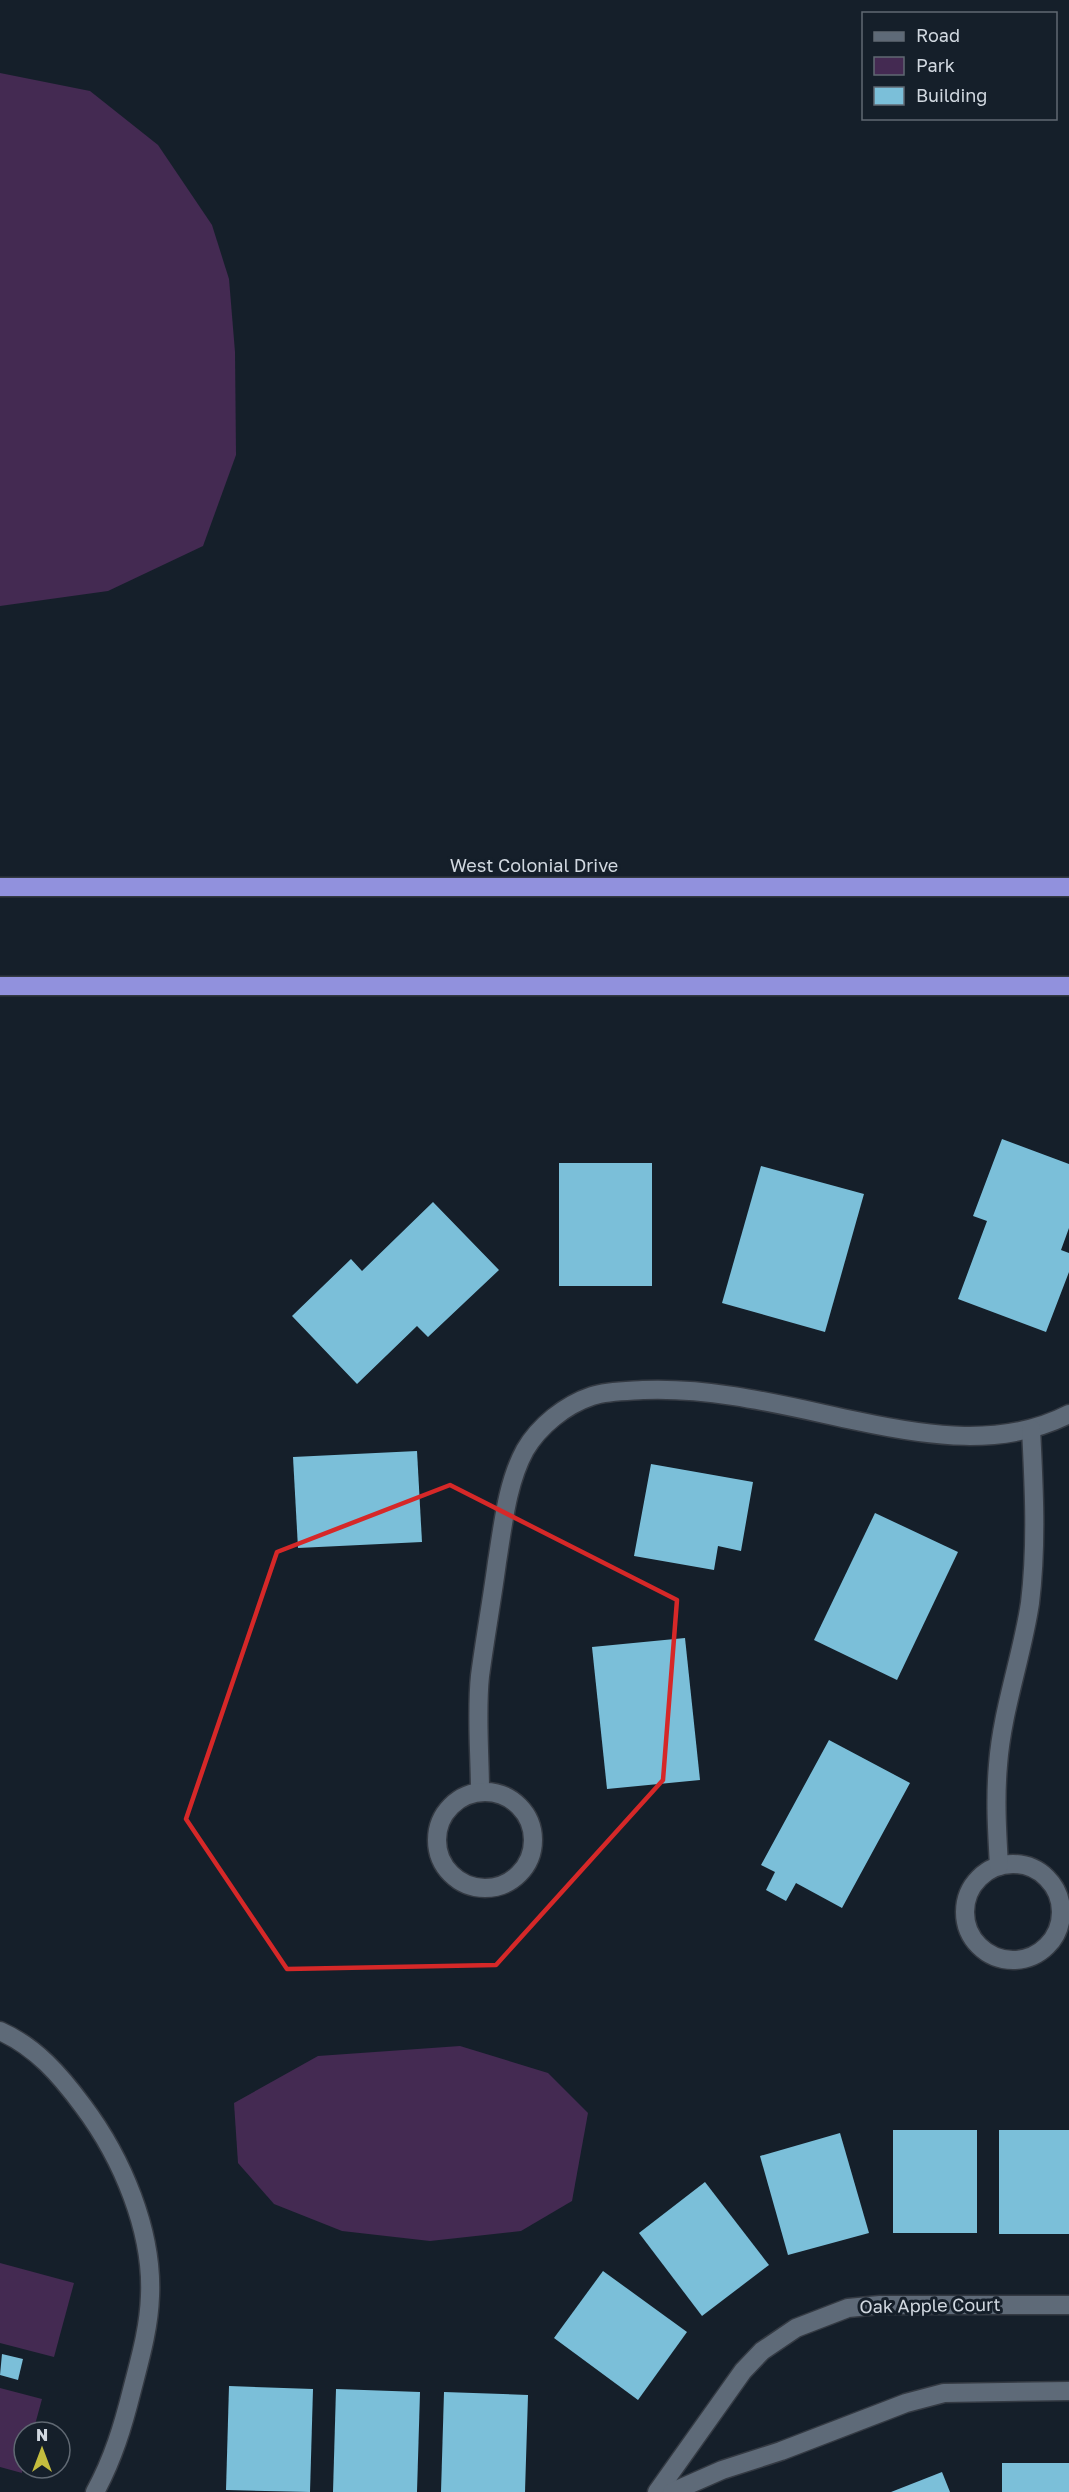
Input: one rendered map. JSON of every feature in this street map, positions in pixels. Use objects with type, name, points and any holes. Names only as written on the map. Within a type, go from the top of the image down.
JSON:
[{"type":"highway","name":"West Colonial Drive","points":[[0,887],[1069,887]]},
{"type":"highway","points":[[0,986],[1069,986]]},
{"type":"street","points":[[480,1792],[480,1678],[502,1531],[514,1477],[526,1450],[542,1428],[570,1405],[594,1396],[630,1391],[678,1389],[728,1395],[906,1432],[958,1436],[1003,1436],[1049,1424],[1069,1414]]},
{"type":"street","points":[[999,1866],[996,1818],[998,1764],[1029,1605],[1035,1557],[1031,1429]]},
{"type":"street","points":[[480,1792],[502,1794],[520,1806],[531,1824],[533,1846],[526,1866],[511,1881],[490,1888],[469,1886],[451,1874],[440,1856],[437,1834],[444,1814],[460,1799],[480,1792]]},
{"type":"street","points":[[1021,1865],[1041,1873],[1055,1889],[1062,1909],[1058,1930],[1046,1948],[1027,1959],[1005,1960],[985,1952],[971,1936],[965,1915],[968,1894],[981,1876],[999,1866],[1021,1865]]},
{"type":"street","points":[[0,2031],[40,2055],[94,2121],[118,2160],[136,2205],[146,2247],[150,2295],[145,2342],[121,2434],[95,2492]]},
{"type":"street","name":"Oak Apple Court","points":[[657,2492],[743,2371],[762,2351],[796,2328],[848,2308],[870,2306],[1069,2305]]},
{"type":"street","points":[[672,2492],[722,2470],[781,2451],[906,2403],[944,2393],[1069,2391]]},
{"type":"highlighted area","points":[[450,1485],[677,1600],[663,1780],[496,1965],[287,1969],[186,1819],[277,1552]]},
{"type":"green space","points":[[0,73],[90,91],[158,145],[212,225],[229,279],[235,352],[236,455],[203,546],[108,591],[0,606]]},
{"type":"green space","points":[[460,2046],[548,2073],[588,2113],[572,2201],[521,2231],[430,2241],[342,2231],[274,2204],[238,2163],[234,2103],[318,2056]]},
{"type":"green space","points":[[0,2263],[74,2283],[54,2357],[0,2343]]},
{"type":"green space","points":[[0,2388],[42,2399],[36,2420],[12,2420],[12,2470],[0,2467]]},
{"type":"building","points":[[1002,1139],[1069,1164],[1069,1228],[1061,1250],[1069,1253],[1069,1272],[1046,1332],[958,1299],[987,1221],[973,1216]]},
{"type":"building","points":[[559,1163],[652,1163],[652,1286],[559,1286]]},
{"type":"building","points":[[761,1166],[864,1194],[825,1332],[722,1303]]},
{"type":"building","points":[[433,1202],[499,1270],[428,1337],[417,1326],[357,1384],[292,1316],[351,1259],[362,1271]]},
{"type":"building","points":[[417,1451],[422,1542],[298,1548],[293,1457]]},
{"type":"building","points":[[651,1464],[753,1482],[741,1551],[718,1546],[714,1570],[634,1556]]},
{"type":"building","points":[[875,1513],[958,1552],[897,1680],[814,1640]]},
{"type":"building","points":[[685,1638],[700,1780],[607,1789],[592,1647]]},
{"type":"building","points":[[829,1740],[910,1783],[842,1908],[796,1883],[786,1901],[766,1890],[775,1872],[761,1865]]},
{"type":"building","points":[[893,2130],[977,2130],[977,2233],[893,2233]]},
{"type":"building","points":[[999,2130],[1069,2130],[1069,2234],[999,2234]]},
{"type":"building","points":[[840,2133],[869,2233],[788,2255],[760,2156]]},
{"type":"building","points":[[705,2182],[769,2265],[702,2316],[639,2233]]},
{"type":"building","points":[[603,2271],[687,2332],[638,2400],[554,2338]]},
{"type":"building","points":[[2,2354],[23,2359],[18,2380],[0,2375]]},
{"type":"building","points":[[229,2386],[313,2389],[310,2492],[226,2490]]},
{"type":"building","points":[[336,2389],[420,2392],[417,2492],[333,2492]]},
{"type":"building","points":[[444,2392],[528,2395],[525,2492],[441,2492]]},
{"type":"building","points":[[1002,2463],[1069,2463],[1069,2492],[1002,2492]]},
{"type":"building","points":[[942,2472],[950,2492],[891,2492]]}]
